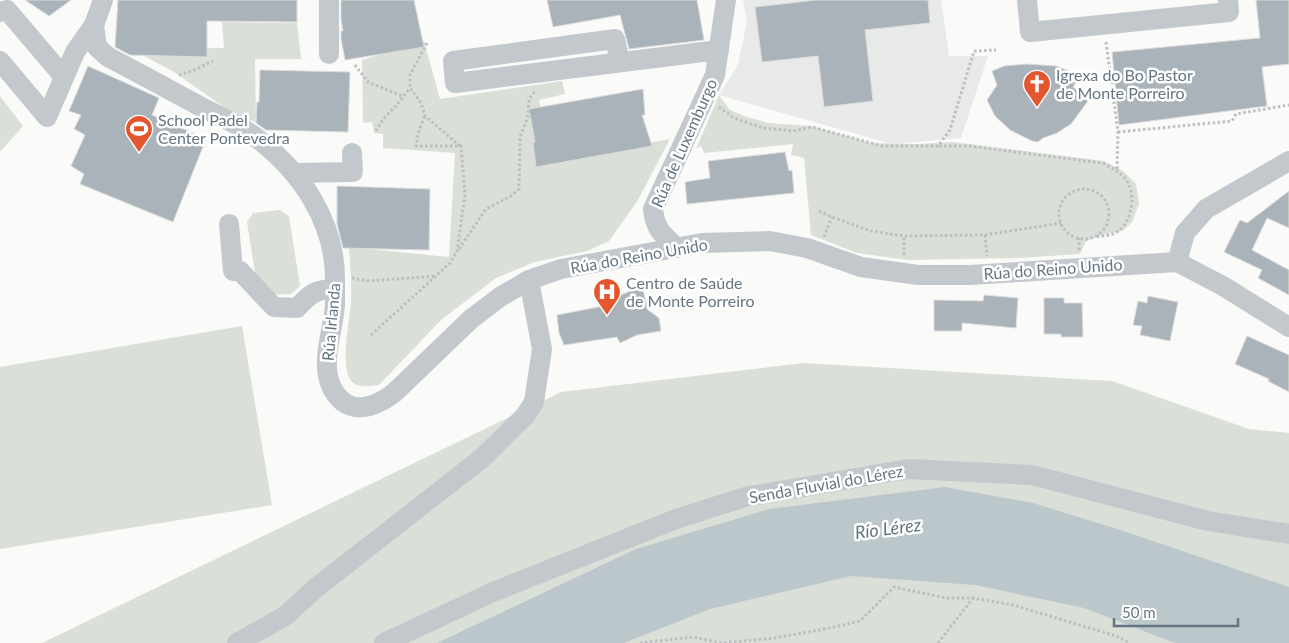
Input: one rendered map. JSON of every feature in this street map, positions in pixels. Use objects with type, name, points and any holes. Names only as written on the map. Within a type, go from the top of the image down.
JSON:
[{"type":"street","points":[[0,61],[47,117],[75,52],[94,25],[103,0]]},
{"type":"street","points":[[329,0],[329,54]]},
{"type":"street","name":"Rúa de Luxemburgo","points":[[677,248],[659,231],[654,222],[653,209],[715,75],[726,0]]},
{"type":"street","points":[[1027,0],[1030,32],[1230,12],[1228,0]]},
{"type":"street","points":[[0,12],[7,10],[64,77]]},
{"type":"street","name":"Rúa Irlanda","points":[[94,25],[97,47],[108,57],[253,135],[296,173],[318,208],[328,234],[341,283],[335,304],[327,374],[336,395],[345,403]]},
{"type":"street","points":[[620,62],[615,39],[453,61],[456,83],[719,50]]},
{"type":"street","points":[[296,173],[353,172],[352,153]]},
{"type":"street","points":[[1289,161],[1206,209],[1185,233],[1177,262],[1223,286],[1289,327]]},
{"type":"street","points":[[228,224],[233,271],[240,271],[274,307],[297,308],[310,293],[341,283]]},
{"type":"street","name":"Rúa do Reino Unido","points":[[345,403],[356,408],[366,408],[381,403],[394,393],[471,319],[500,297],[529,280],[562,269],[702,243],[770,241],[807,248],[861,267],[918,275],[970,275],[1177,262]]},
{"type":"street","points":[[237,643],[285,616],[317,587],[481,459],[525,416],[534,402],[542,349],[529,280]]},
{"type":"street","name":"Senda Fluvial do Lérez","points":[[384,643],[494,592],[676,519],[745,497],[908,469],[1032,475],[1208,521],[1289,534]]},
{"type":"path","points":[[1106,39],[1118,132],[1116,170]]},
{"type":"path","points":[[427,43],[410,75],[410,88],[422,102],[425,116],[419,130],[416,146],[461,146]]},
{"type":"path","points":[[938,146],[950,130],[974,50],[996,50]]},
{"type":"path","points":[[172,76],[192,71],[213,61]]},
{"type":"path","points":[[355,65],[368,82],[402,96]]},
{"type":"path","points":[[376,131],[384,118],[410,88]]},
{"type":"path","points":[[371,335],[438,276],[450,263],[486,210],[511,196],[519,188],[520,137],[528,116],[529,99],[537,88]]},
{"type":"path","points":[[713,102],[734,118],[764,128],[793,131],[812,127],[882,146],[969,146],[1102,163],[1116,170],[1130,186],[1132,197],[1131,211],[1124,224],[1115,233],[1087,239],[1072,235],[1065,230],[1059,214],[1060,206],[1070,193],[1086,189],[1101,195],[1109,210],[1109,218],[1106,226],[1094,237]]},
{"type":"path","points":[[1118,132],[1232,120],[1236,114],[1289,105]]},
{"type":"path","points":[[425,116],[461,146],[465,195],[457,252]]},
{"type":"path","points":[[819,211],[871,231],[904,236],[985,235],[1061,223]]},
{"type":"path","points":[[821,245],[832,217]]},
{"type":"path","points":[[985,235],[988,263]]},
{"type":"path","points":[[904,236],[904,264]]},
{"type":"path","points":[[341,283],[438,276]]},
{"type":"path","points":[[640,643],[693,637],[721,643],[775,638],[830,628],[860,621],[894,587],[946,598],[973,598],[1013,605],[1116,636],[1130,643]]},
{"type":"path","points":[[938,643],[973,598]]},
{"type":"shaded area","points":[[743,0],[941,0],[949,56],[988,56],[961,138],[892,144],[719,95],[738,65],[747,22]]},
{"type":"shaded area","points":[[222,22],[297,23],[301,59],[255,59],[256,122],[235,115],[174,72],[131,49],[224,48]]},
{"type":"shaded area","points":[[424,41],[440,99],[562,81],[565,94],[539,100],[549,162],[670,139],[638,200],[609,241],[587,251],[535,262],[496,278],[441,320],[379,385],[362,386],[352,382],[346,366],[346,344],[351,295],[349,247],[449,257],[455,153],[383,148],[383,134],[374,133],[372,122],[363,123],[362,60]]},
{"type":"shaded area","points":[[719,95],[730,110],[747,117],[768,123],[811,126],[871,143],[919,144],[952,142],[1104,161],[1123,171],[1136,184],[1139,204],[1132,222],[1123,231],[1102,235],[1086,241],[1080,254],[1018,258],[908,260],[857,253],[811,235],[804,158],[791,155],[793,144],[704,153],[701,146],[696,149]]},
{"type":"shaded area","points":[[0,96],[23,126],[0,152]]},
{"type":"shaded area","points":[[280,210],[289,216],[300,286],[291,294],[267,295],[257,285],[247,222],[253,213]]},
{"type":"shaded area","points":[[242,326],[272,505],[0,549],[0,367]]},
{"type":"shaded area","points":[[803,363],[1112,381],[1249,429],[1289,433],[1289,643],[42,643],[561,392]]},
{"type":"water","name":"Río Lérez","points":[[945,487],[1033,503],[1289,587],[1289,643],[1175,643],[1084,608],[975,585],[851,576],[710,609],[624,643],[437,643],[636,549],[769,509]]},
{"type":"building","points":[[25,0],[71,0],[49,16]]},
{"type":"building","points":[[118,0],[297,0],[297,22],[207,21],[207,57],[130,55],[115,47]]},
{"type":"building","points":[[341,0],[414,0],[424,47],[345,60],[341,38],[341,31],[343,31]]},
{"type":"building","points":[[547,0],[697,0],[704,40],[629,49],[620,15],[553,27]]},
{"type":"building","points":[[816,0],[928,0],[930,23],[865,30],[873,101],[824,107],[818,56],[762,62],[755,7]]},
{"type":"building","points":[[1256,0],[1289,0],[1289,64],[1262,67],[1267,106],[1119,125],[1112,52],[1260,38]]},
{"type":"building","name":"Igrexa do Bo Pastor de Monte Porreiro","points":[[1026,64],[1056,66],[1080,75],[1073,87],[1088,101],[1071,124],[1038,142],[1010,130],[995,116],[987,100],[997,85],[992,71],[1004,66]]},
{"type":"building","name":"School Padel Center Pontevedra","points":[[88,66],[159,98],[152,115],[206,139],[173,222],[80,184],[84,174],[71,166],[85,135],[74,129],[81,115],[69,111]]},
{"type":"building","points":[[260,70],[350,72],[348,132],[266,130],[256,123]]},
{"type":"building","points":[[643,89],[645,115],[642,115],[652,146],[536,167],[533,142],[535,142],[529,109]]},
{"type":"building","points":[[785,152],[789,171],[792,170],[794,193],[687,204],[685,182],[710,178],[708,161]]},
{"type":"building","points":[[337,186],[430,189],[429,250],[343,248],[337,224]]},
{"type":"building","points":[[1289,191],[1289,228],[1267,218],[1252,250],[1289,270],[1289,295],[1258,278],[1262,270],[1224,252],[1240,220],[1247,223]]},
{"type":"building","name":"Centro de Saúde de Monte Porreiro","points":[[642,286],[648,310],[659,318],[661,331],[637,335],[620,343],[617,337],[564,345],[559,333],[557,315],[609,305],[609,300]]},
{"type":"building","points":[[984,295],[1018,298],[1016,328],[962,323],[962,331],[934,331],[934,300],[983,301]]},
{"type":"building","points":[[1148,296],[1178,302],[1170,341],[1140,335],[1142,326],[1133,325],[1138,301],[1147,303]]},
{"type":"building","points":[[1044,298],[1064,298],[1064,303],[1082,303],[1083,337],[1061,337],[1061,334],[1044,334]]},
{"type":"building","points":[[1247,336],[1289,355],[1289,392],[1268,381],[1269,379],[1235,364]]},
{"type":"place","name":"Igrexa do Bo Pastor de Monte Porreiro","points":[[1037,108]]},
{"type":"place","name":"School Padel Center Pontevedra","points":[[139,153]]},
{"type":"place","name":"Centro de Saúde de Monte Porreiro","points":[[607,316]]}]
